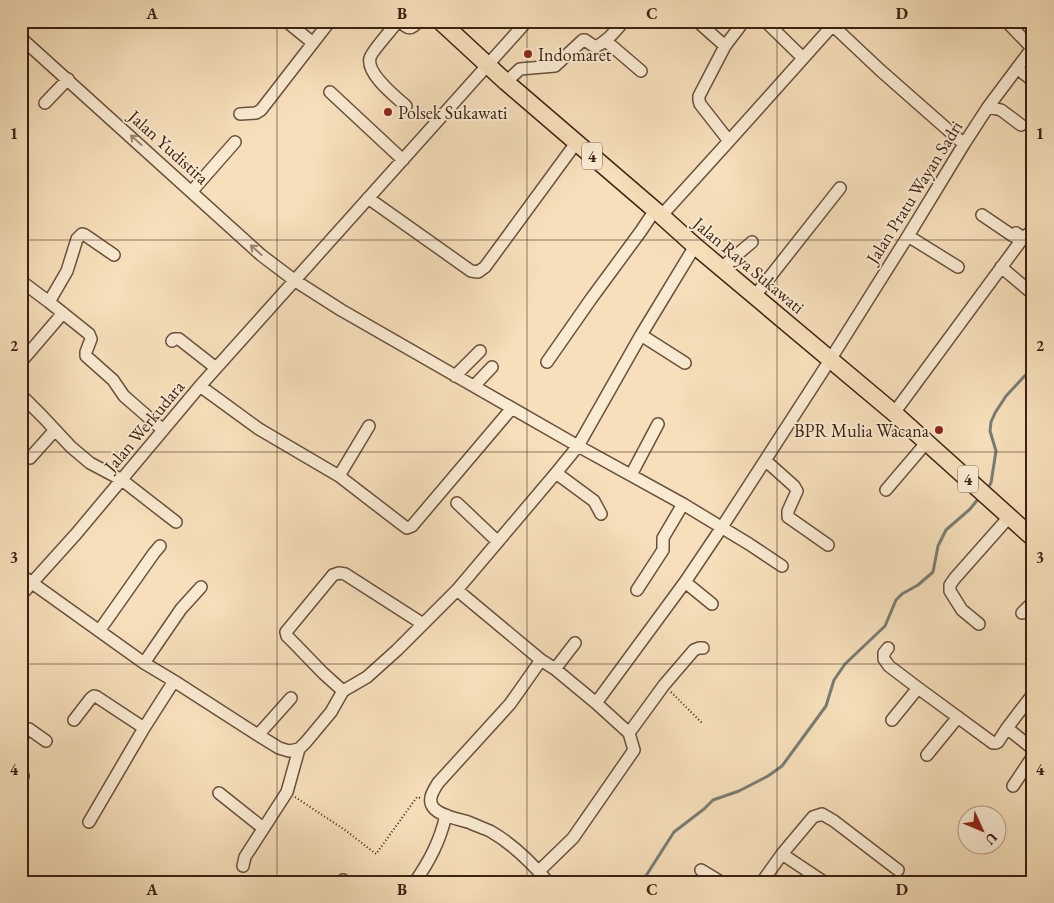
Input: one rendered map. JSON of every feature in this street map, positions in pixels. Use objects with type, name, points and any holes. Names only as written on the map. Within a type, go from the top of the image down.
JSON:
[{"type":"highway","name":"Jalan Raya Sukawati","points":[[440,21],[506,82],[754,297],[894,413],[1033,538]]},
{"type":"street","points":[[240,114],[256,113],[261,110],[330,21]]},
{"type":"street","points":[[406,106],[373,74],[370,63],[371,55],[399,21],[406,28],[410,28],[419,21]]},
{"type":"street","name":"Jalan Werkudara","points":[[21,596],[76,534],[200,386],[527,21]]},
{"type":"street","points":[[506,82],[520,69],[555,66],[582,41],[585,40],[595,47],[598,46],[606,41],[624,21]]},
{"type":"street","points":[[697,21],[725,46]]},
{"type":"street","points":[[729,141],[698,100],[725,46],[744,21]]},
{"type":"street","points":[[765,21],[803,58]]},
{"type":"street","points":[[1006,21],[1032,47]]},
{"type":"street","points":[[290,22],[313,42]]},
{"type":"street","points":[[547,362],[641,231],[729,141],[803,58],[830,23],[964,144]]},
{"type":"street","name":"Jalan Yudistira","points":[[21,38],[261,255],[294,280],[341,310],[455,376],[683,504],[782,566]]},
{"type":"street","points":[[606,41],[641,71]]},
{"type":"street","name":"Jalan Pratu Wayan Sadri","points":[[596,703],[685,582],[766,461],[964,144],[988,107],[1032,47]]},
{"type":"street","points":[[1017,68],[1033,81]]},
{"type":"street","points":[[45,103],[68,79]]},
{"type":"street","points":[[330,92],[403,160]]},
{"type":"street","points":[[988,107],[1001,110],[1021,125]]},
{"type":"street","points":[[192,191],[235,142]]},
{"type":"street","points":[[368,198],[471,272],[478,272],[485,267],[576,143]]},
{"type":"street","points":[[754,297],[840,188]]},
{"type":"street","points":[[982,215],[1013,236],[1016,233],[1023,238]]},
{"type":"street","points":[[894,413],[1023,238],[1033,230]]},
{"type":"street","points":[[49,302],[67,271],[80,235],[85,235],[114,255]]},
{"type":"street","points":[[908,236],[958,267]]},
{"type":"street","points":[[722,269],[752,242]]},
{"type":"street","points":[[242,866],[245,857],[263,828],[288,792],[299,749],[331,712],[344,691],[367,677],[457,590],[578,446],[695,246]]},
{"type":"street","points":[[1001,267],[1033,294]]},
{"type":"street","points":[[21,281],[87,332],[91,337],[86,352],[87,357],[113,380],[124,396],[163,430]]},
{"type":"street","points":[[21,362],[63,313]]},
{"type":"street","points":[[642,335],[685,363]]},
{"type":"street","points":[[172,341],[179,339],[216,368]]},
{"type":"street","points":[[455,376],[480,351]]},
{"type":"street","points":[[474,386],[492,367]]},
{"type":"street","points":[[200,386],[259,429],[339,476],[407,528],[410,527],[512,408]]},
{"type":"street","points":[[21,395],[71,447],[90,463],[122,480],[176,522]]},
{"type":"street","points":[[631,475],[658,424]]},
{"type":"street","points":[[339,476],[369,426]]},
{"type":"street","points":[[30,458],[55,430]]},
{"type":"street","points":[[886,490],[931,446]]},
{"type":"street","points":[[766,461],[794,486],[797,491],[788,511],[788,517],[828,545]]},
{"type":"street","points":[[556,473],[594,501],[601,514]]},
{"type":"street","points":[[457,503],[497,541]]},
{"type":"street","points":[[638,590],[663,550],[663,538],[683,504]]},
{"type":"street","points":[[979,624],[962,610],[950,591],[950,585],[1005,513]]},
{"type":"street","points":[[99,631],[160,546]]},
{"type":"street","points":[[344,691],[290,640],[286,632],[333,574],[345,574],[423,624]]},
{"type":"street","points":[[21,575],[144,663],[258,735],[279,748],[289,751],[299,749]]},
{"type":"street","points":[[685,582],[712,604]]},
{"type":"street","points":[[144,663],[181,609],[201,587]]},
{"type":"street","points":[[457,590],[596,703],[629,733],[632,742],[634,752],[592,808],[573,838],[541,877],[523,854],[489,831],[436,811],[430,801],[431,795],[438,783],[510,704],[541,660]]},
{"type":"street","points":[[1022,613],[1033,602]]},
{"type":"street","points":[[555,669],[575,643]]},
{"type":"street","points":[[629,733],[664,685],[694,650],[703,648]]},
{"type":"street","points":[[888,648],[884,653],[886,663],[995,743],[998,742],[1033,694]]},
{"type":"street","points":[[89,822],[174,681]]},
{"type":"street","points":[[892,720],[918,688]]},
{"type":"street","points":[[74,720],[94,696],[144,728]]},
{"type":"street","points":[[258,735],[291,698]]},
{"type":"street","points":[[927,755],[958,717]]},
{"type":"street","points":[[1007,728],[1033,749]]},
{"type":"street","points":[[21,738],[30,729],[46,741]]},
{"type":"street","points":[[1013,786],[1033,756]]},
{"type":"street","points":[[219,793],[263,828]]},
{"type":"street","points":[[762,882],[782,854],[813,817],[822,814],[898,870]]},
{"type":"street","points":[[415,882],[436,849],[442,834],[446,815]]},
{"type":"street","points":[[782,854],[824,882]]},
{"type":"street","points":[[701,870],[721,882]]},
{"type":"path","points":[[664,685],[703,724]]},
{"type":"path","points":[[288,792],[345,830],[376,854],[418,797],[430,801]]},
{"type":"waterway","points":[[987,489],[991,483],[996,451],[990,431],[991,422],[1006,396],[1033,367]]},
{"type":"waterway","points":[[642,882],[674,832],[713,800],[739,791],[768,776],[782,766],[826,706],[834,680],[845,664],[885,626],[896,600],[933,572],[938,546],[946,530],[970,509],[979,498]]},
{"type":"place","name":"Indomaret","points":[[528,54]]},
{"type":"place","name":"Polsek Sukawati","points":[[388,112]]},
{"type":"place","name":"BPR Mulia Wacana","points":[[939,430]]}]
